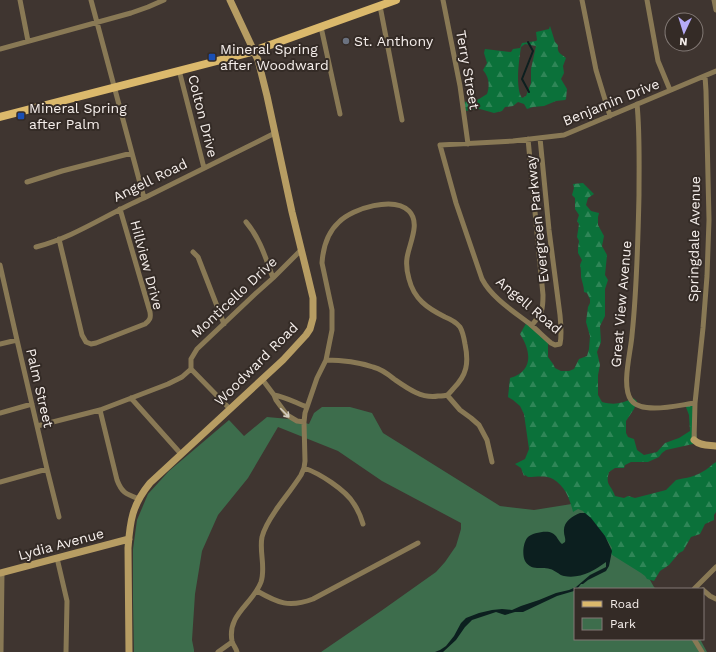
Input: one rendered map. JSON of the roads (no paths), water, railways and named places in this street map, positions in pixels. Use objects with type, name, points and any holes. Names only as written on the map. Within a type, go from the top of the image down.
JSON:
[{"type":"main road","points":[[0,117],[253,50],[396,0]]},
{"type":"street","points":[[20,0],[28,41]]},
{"type":"street","points":[[91,0],[144,198]]},
{"type":"street","points":[[0,49],[98,23],[131,13],[164,0]]},
{"type":"street","name":"Woodward Road","points":[[129,652],[129,539],[132,516],[138,499],[150,483],[283,360],[306,335],[310,329],[313,318],[313,298],[281,167],[275,133],[258,60],[230,0]]},
{"type":"street","name":"Terry Street","points":[[443,0],[460,86],[468,144]]},
{"type":"street","points":[[582,0],[596,70],[610,116]]},
{"type":"street","points":[[647,0],[658,61],[670,90]]},
{"type":"street","points":[[714,0],[716,10]]},
{"type":"street","points":[[380,6],[402,120]]},
{"type":"street","points":[[321,27],[340,114]]},
{"type":"street","name":"Colton Drive","points":[[180,70],[204,168]]},
{"type":"street","name":"Benjamin Drive","points":[[440,145],[468,144],[564,135],[716,71]]},
{"type":"street","name":"Springdale Avenue","points":[[695,403],[703,328],[709,227],[705,76]]},
{"type":"street","name":"Great View Avenue","points":[[637,104],[639,167],[636,294],[626,388],[631,400],[636,405],[643,408],[653,409],[695,403]]},
{"type":"street","name":"Angell Road","points":[[36,247],[69,235],[275,133]]},
{"type":"street","name":"Evergreen Parkway","points":[[540,138],[549,230],[560,315],[560,344]]},
{"type":"street","name":"Evergreen Parkway","points":[[528,139],[543,295],[542,312],[532,325]]},
{"type":"street","name":"Angell Road","points":[[440,145],[456,203],[485,286],[503,303],[532,325],[551,344],[560,344]]},
{"type":"street","points":[[27,182],[62,171],[132,153]]},
{"type":"street","points":[[237,652],[232,642],[234,620],[257,591],[261,582],[262,542],[265,528],[272,514],[301,475],[304,468],[304,422],[307,407],[326,360],[333,321],[322,263],[328,238],[338,222],[353,212],[384,204],[402,207],[408,210],[413,216],[414,223],[414,229],[407,256],[409,280],[413,290],[424,304],[459,326],[467,353],[467,366],[464,375],[447,395],[435,397],[425,396],[408,389],[385,372],[374,367],[338,360],[326,360]]},
{"type":"street","name":"Hillview Drive","points":[[59,239],[82,335],[86,342],[91,344],[96,343],[145,324],[150,318],[150,312],[120,209]]},
{"type":"street","points":[[246,222],[261,246],[273,278]]},
{"type":"street","name":"Monticello Drive","points":[[191,369],[191,359],[197,349],[301,250]]},
{"type":"street","points":[[193,252],[198,257],[224,324]]},
{"type":"street","name":"Palm Street","points":[[0,265],[16,340],[59,517]]},
{"type":"street","points":[[0,344],[16,340]]},
{"type":"street","points":[[37,426],[100,410],[168,384],[182,377],[191,369],[230,409]]},
{"type":"street","points":[[262,379],[287,415],[297,421],[304,422]]},
{"type":"street","points":[[274,395],[282,396],[307,407]]},
{"type":"street","points":[[447,395],[460,410],[479,425],[488,440],[492,462]]},
{"type":"street","points":[[131,398],[181,454]]},
{"type":"street","points":[[695,403],[694,440],[697,443],[704,445],[716,446]]},
{"type":"street","points":[[0,413],[32,404]]},
{"type":"street","points":[[100,410],[117,480],[124,492],[138,499]]},
{"type":"street","points":[[304,468],[322,476],[350,498],[359,512],[363,524]]},
{"type":"street","points":[[0,482],[47,469]]},
{"type":"street","name":"Lydia Avenue","points":[[1,573],[129,539]]},
{"type":"street","points":[[257,591],[273,600],[283,603],[289,604],[305,602],[418,543]]},
{"type":"street","points":[[56,558],[67,601],[66,652]]},
{"type":"street","points":[[699,588],[716,567]]},
{"type":"street","points":[[1,573],[1,652]]},
{"type":"street","points":[[704,592],[716,599]]},
{"type":"street","points":[[694,640],[702,652]]},
{"type":"street","points":[[218,652],[232,642]]},
{"type":"water","points":[[580,513],[585,513],[591,518],[605,536],[612,551],[609,566],[606,571],[581,584],[578,588],[574,588],[574,591],[557,596],[523,612],[515,612],[505,615],[496,612],[472,620],[456,640],[443,652],[435,652],[446,646],[466,618],[492,610],[512,610],[556,593],[569,590],[576,587],[590,575],[606,567],[606,562],[586,574],[570,577],[547,568],[534,568],[525,561],[524,549],[526,539],[528,537],[540,532],[550,532],[555,535],[562,544],[565,542],[565,525],[574,516]]},
{"type":"waterway","points":[[528,42],[533,51],[522,79],[529,92]]},
{"type":"place","name":"St. Anthony","points":[[346,41]]},
{"type":"place","name":"Mineral Spring after Woodward","points":[[212,57]]},
{"type":"place","name":"Mineral Spring after Palm","points":[[21,116]]}]
